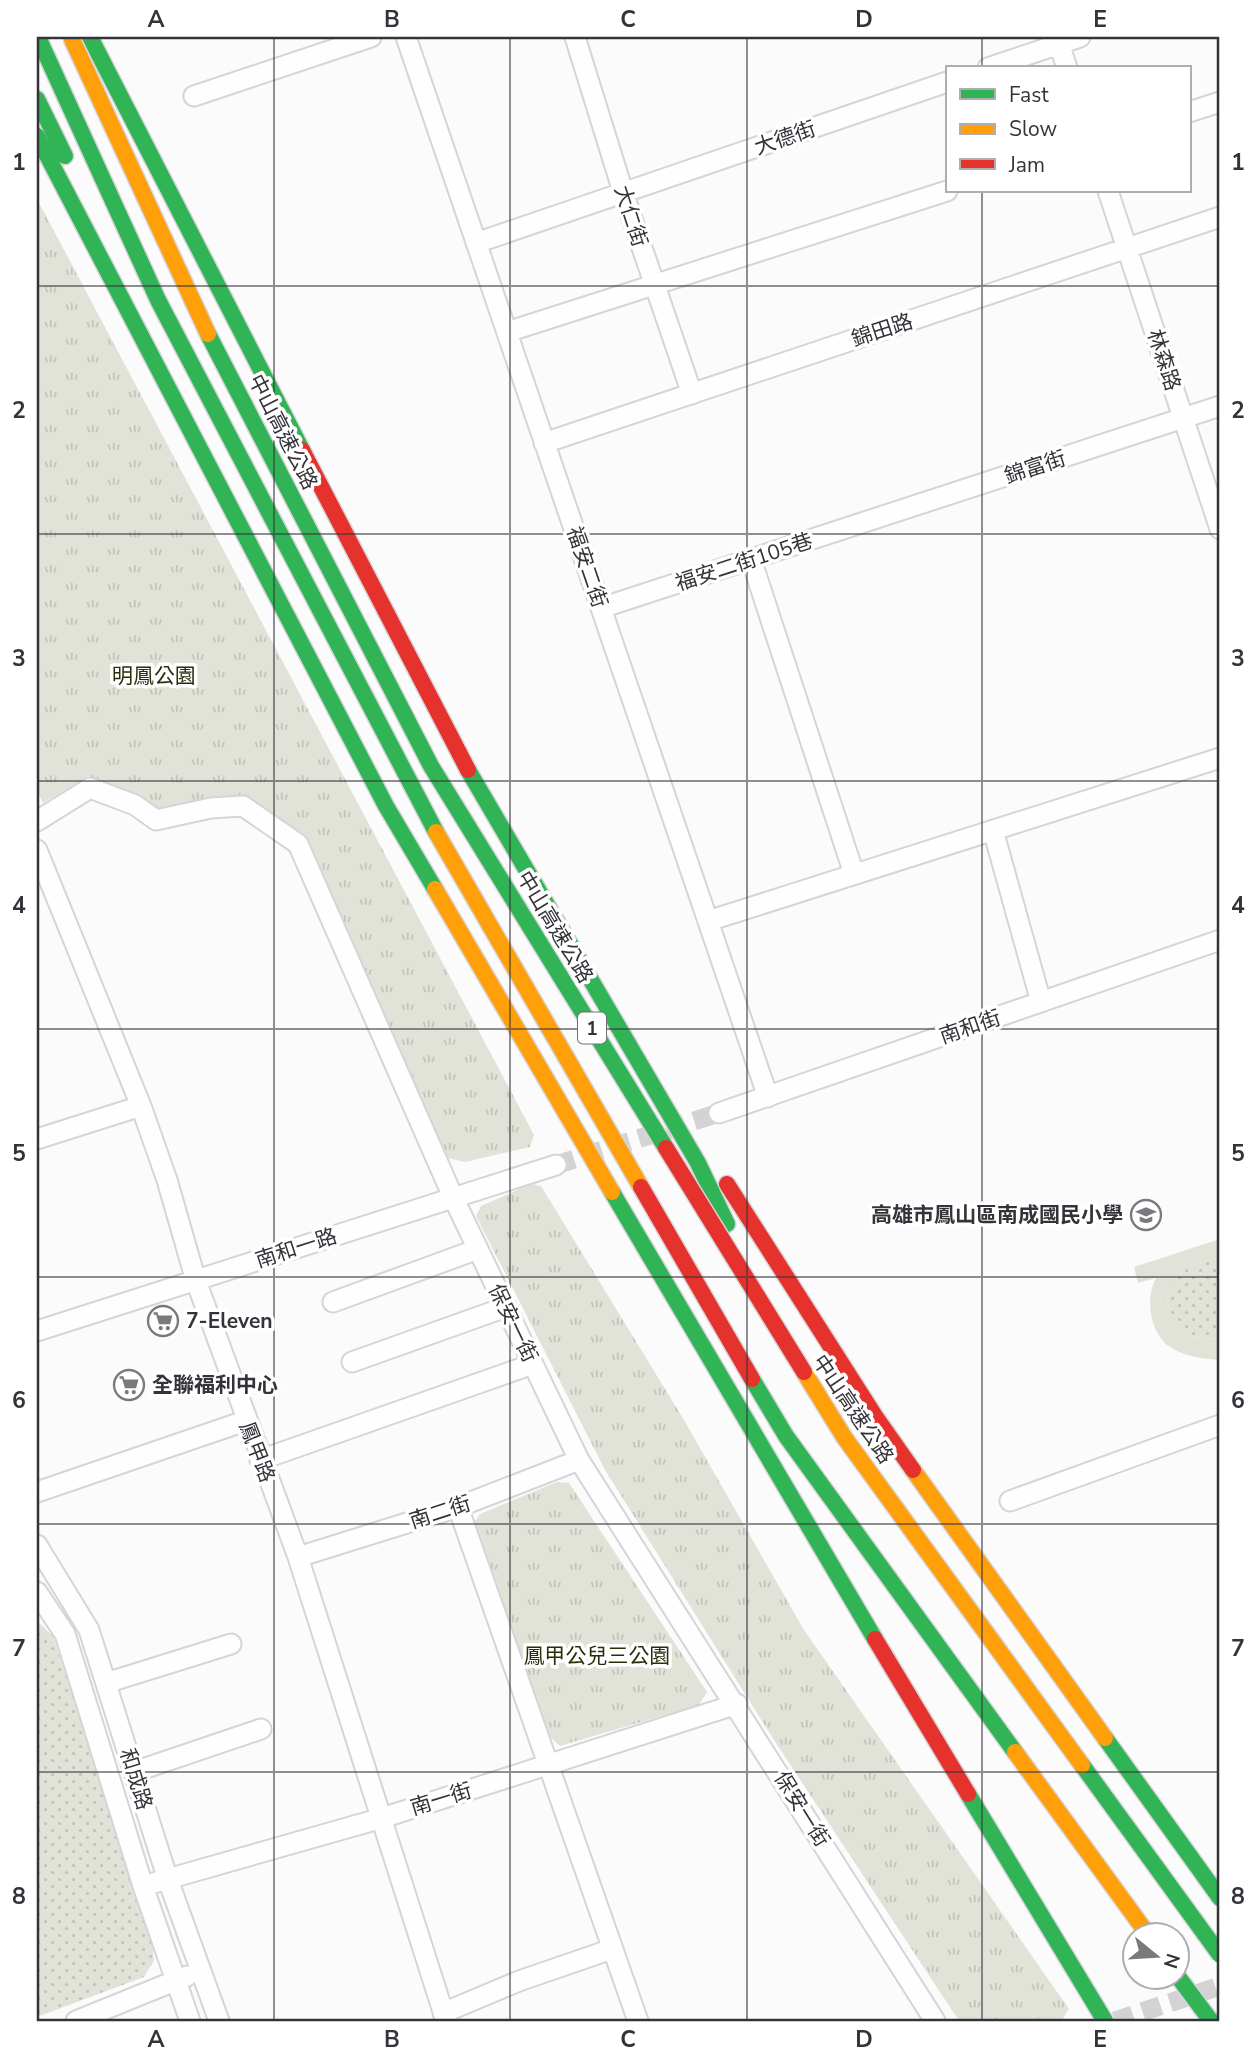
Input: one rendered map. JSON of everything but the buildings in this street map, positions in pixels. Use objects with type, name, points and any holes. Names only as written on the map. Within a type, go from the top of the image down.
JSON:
[{"type":"highway","name":"1","points":[[38,37],[158,300],[409,785],[727,1337],[786,1436],[1139,1922]]},
{"type":"highway","name":"中山高速公路","points":[[71,37],[186,289],[431,765],[786,1347],[844,1437],[1220,1955]]},
{"type":"highway","points":[[90,37],[450,738],[698,1163],[786,1347]]},
{"type":"highway","points":[[102,37],[148,149]]},
{"type":"highway","points":[[37,99],[114,256],[159,374]]},
{"type":"highway","points":[[37,136],[386,806],[863,1620],[1105,2021]]},
{"type":"highway","points":[[450,738],[634,1039],[875,1416],[1220,1898]]},
{"type":"highway","points":[[386,806],[667,1264],[727,1337]]},
{"type":"highway","points":[[1190,1992],[1211,2021]]},
{"type":"street","points":[[194,96],[371,37]]},
{"type":"street","name":"福安二街","points":[[406,37],[768,1097]]},
{"type":"street","name":"大仁街","points":[[575,37],[624,195],[692,394]]},
{"type":"street","points":[[993,66],[1058,40],[1080,37]]},
{"type":"street","points":[[1058,40],[1066,66]]},
{"type":"street","name":"大德街","points":[[476,243],[624,195],[946,82]]},
{"type":"street","points":[[1190,112],[1220,102]]},
{"type":"street","points":[[507,332],[946,191]]},
{"type":"street","name":"林森路","points":[[1108,192],[1220,529]]},
{"type":"street","name":"錦田路","points":[[544,443],[1220,217]]},
{"type":"street","name":"錦富街","points":[[886,515],[1220,406]]},
{"type":"street","name":"福安二街105巷","points":[[601,608],[886,515]]},
{"type":"street","points":[[751,559],[855,874]]},
{"type":"street","points":[[708,921],[1220,758]]},
{"type":"street","name":"保安一街","points":[[37,821],[90,788],[135,805],[156,820],[211,808],[243,806],[298,844],[453,1197],[579,1460],[737,1704],[935,2021]]},
{"type":"street","points":[[988,832],[1041,1002]]},
{"type":"street","name":"鳳甲路","points":[[37,850],[141,1107],[167,1180],[196,1281],[245,1421],[298,1557],[444,2017]]},
{"type":"street","name":"南和街","points":[[719,1113],[1220,940]]},
{"type":"street","points":[[37,1139],[141,1107]]},
{"type":"street","name":"南和一路","points":[[37,1331],[556,1165]]},
{"type":"street","points":[[334,1302],[478,1250]]},
{"type":"street","points":[[352,1362],[506,1307]]},
{"type":"street","points":[[260,1460],[533,1364]]},
{"type":"street","points":[[37,1492],[245,1421]]},
{"type":"street","points":[[1010,1501],[1220,1425]]},
{"type":"street","name":"南二街","points":[[298,1557],[458,1507],[579,1460]]},
{"type":"street","points":[[458,1507],[638,2021]]},
{"type":"street","name":"和成路","points":[[37,1545],[89,1630],[168,1880],[219,2021]]},
{"type":"street","points":[[37,1581],[55,1571]]},
{"type":"street","name":"和成路","points":[[37,1592],[65,1634],[143,1886],[190,2021]]},
{"type":"street","points":[[106,1683],[231,1644]]},
{"type":"street","name":"南一街","points":[[143,1886],[382,1818],[737,1704]]},
{"type":"street","points":[[134,1772],[261,1729]]},
{"type":"street","points":[[444,2017],[519,1981],[612,1949]]},
{"type":"street","points":[[76,2021],[201,1970]]},
{"type":"green space","name":"明鳳公園","points":[[37,199],[534,1135],[530,1147],[465,1162],[448,1158],[290,826],[242,801],[164,810],[88,776],[43,803],[37,790]]},
{"type":"green space","points":[[531,1184],[541,1186],[684,1420],[804,1630],[1069,2009],[1062,2020],[959,2021],[772,1737],[605,1470],[476,1216],[481,1206]]},
{"type":"green space","points":[[1220,1239],[1220,1257],[1186,1270],[1175,1281],[1167,1301],[1175,1321],[1185,1332],[1199,1338],[1220,1338],[1220,1360],[1185,1354],[1173,1349],[1161,1339],[1153,1322],[1150,1304],[1156,1278],[1138,1283],[1134,1267]]},
{"type":"green space","points":[[1220,1257],[1220,1338],[1191,1336],[1179,1327],[1171,1312],[1167,1301],[1171,1290],[1185,1270]]},
{"type":"green space","name":"鳳甲公兒三公園","points":[[557,1482],[569,1483],[707,1692],[699,1705],[560,1746],[548,1735],[472,1526],[480,1514]]},
{"type":"green space","points":[[37,1621],[53,1636],[151,1934],[154,1961],[144,1977],[37,2017]]},
{"type":"tunnel","points":[[556,1165],[719,1113]]},
{"type":"tunnel","points":[[1115,2021],[1220,1986]]},
{"type":"traffic: fast","points":[[38,37],[158,300],[436,832]]},
{"type":"traffic: fast","points":[[90,37],[302,450]]},
{"type":"traffic: fast","points":[[37,99],[65,156]]},
{"type":"traffic: fast","points":[[37,136],[386,806],[435,889]]},
{"type":"traffic: fast","points":[[208,334],[431,766],[666,1148]]},
{"type":"traffic: fast","points":[[468,770],[698,1163],[727,1224]]},
{"type":"traffic: fast","points":[[612,1192],[875,1639]]},
{"type":"traffic: fast","points":[[752,1379],[786,1436],[1015,1752]]},
{"type":"traffic: fast","points":[[1105,1738],[1220,1898]]},
{"type":"traffic: fast","points":[[1082,1765],[1220,1955]]},
{"type":"traffic: fast","points":[[968,1794],[1105,2021]]},
{"type":"traffic: fast","points":[[1189,1992],[1211,2021]]},
{"type":"traffic: slow","points":[[71,37],[208,334]]},
{"type":"traffic: slow","points":[[436,832],[641,1187]]},
{"type":"traffic: slow","points":[[435,889],[612,1192]]},
{"type":"traffic: slow","points":[[804,1372],[844,1437],[1082,1765]]},
{"type":"traffic: slow","points":[[913,1470],[1105,1738]]},
{"type":"traffic: slow","points":[[1015,1752],[1139,1922]]},
{"type":"traffic: jam","points":[[302,450],[468,770]]},
{"type":"traffic: jam","points":[[666,1148],[804,1372]]},
{"type":"traffic: jam","points":[[727,1184],[875,1416],[913,1470]]},
{"type":"traffic: jam","points":[[641,1187],[752,1379]]},
{"type":"traffic: jam","points":[[875,1639],[968,1794]]},
{"type":"place","name":"高雄市鳳山區南成國民小學","points":[[1146,1215]]},
{"type":"place","name":"7-Eleven","points":[[163,1321]]},
{"type":"place","name":"全聯福利中心","points":[[129,1385]]}]
